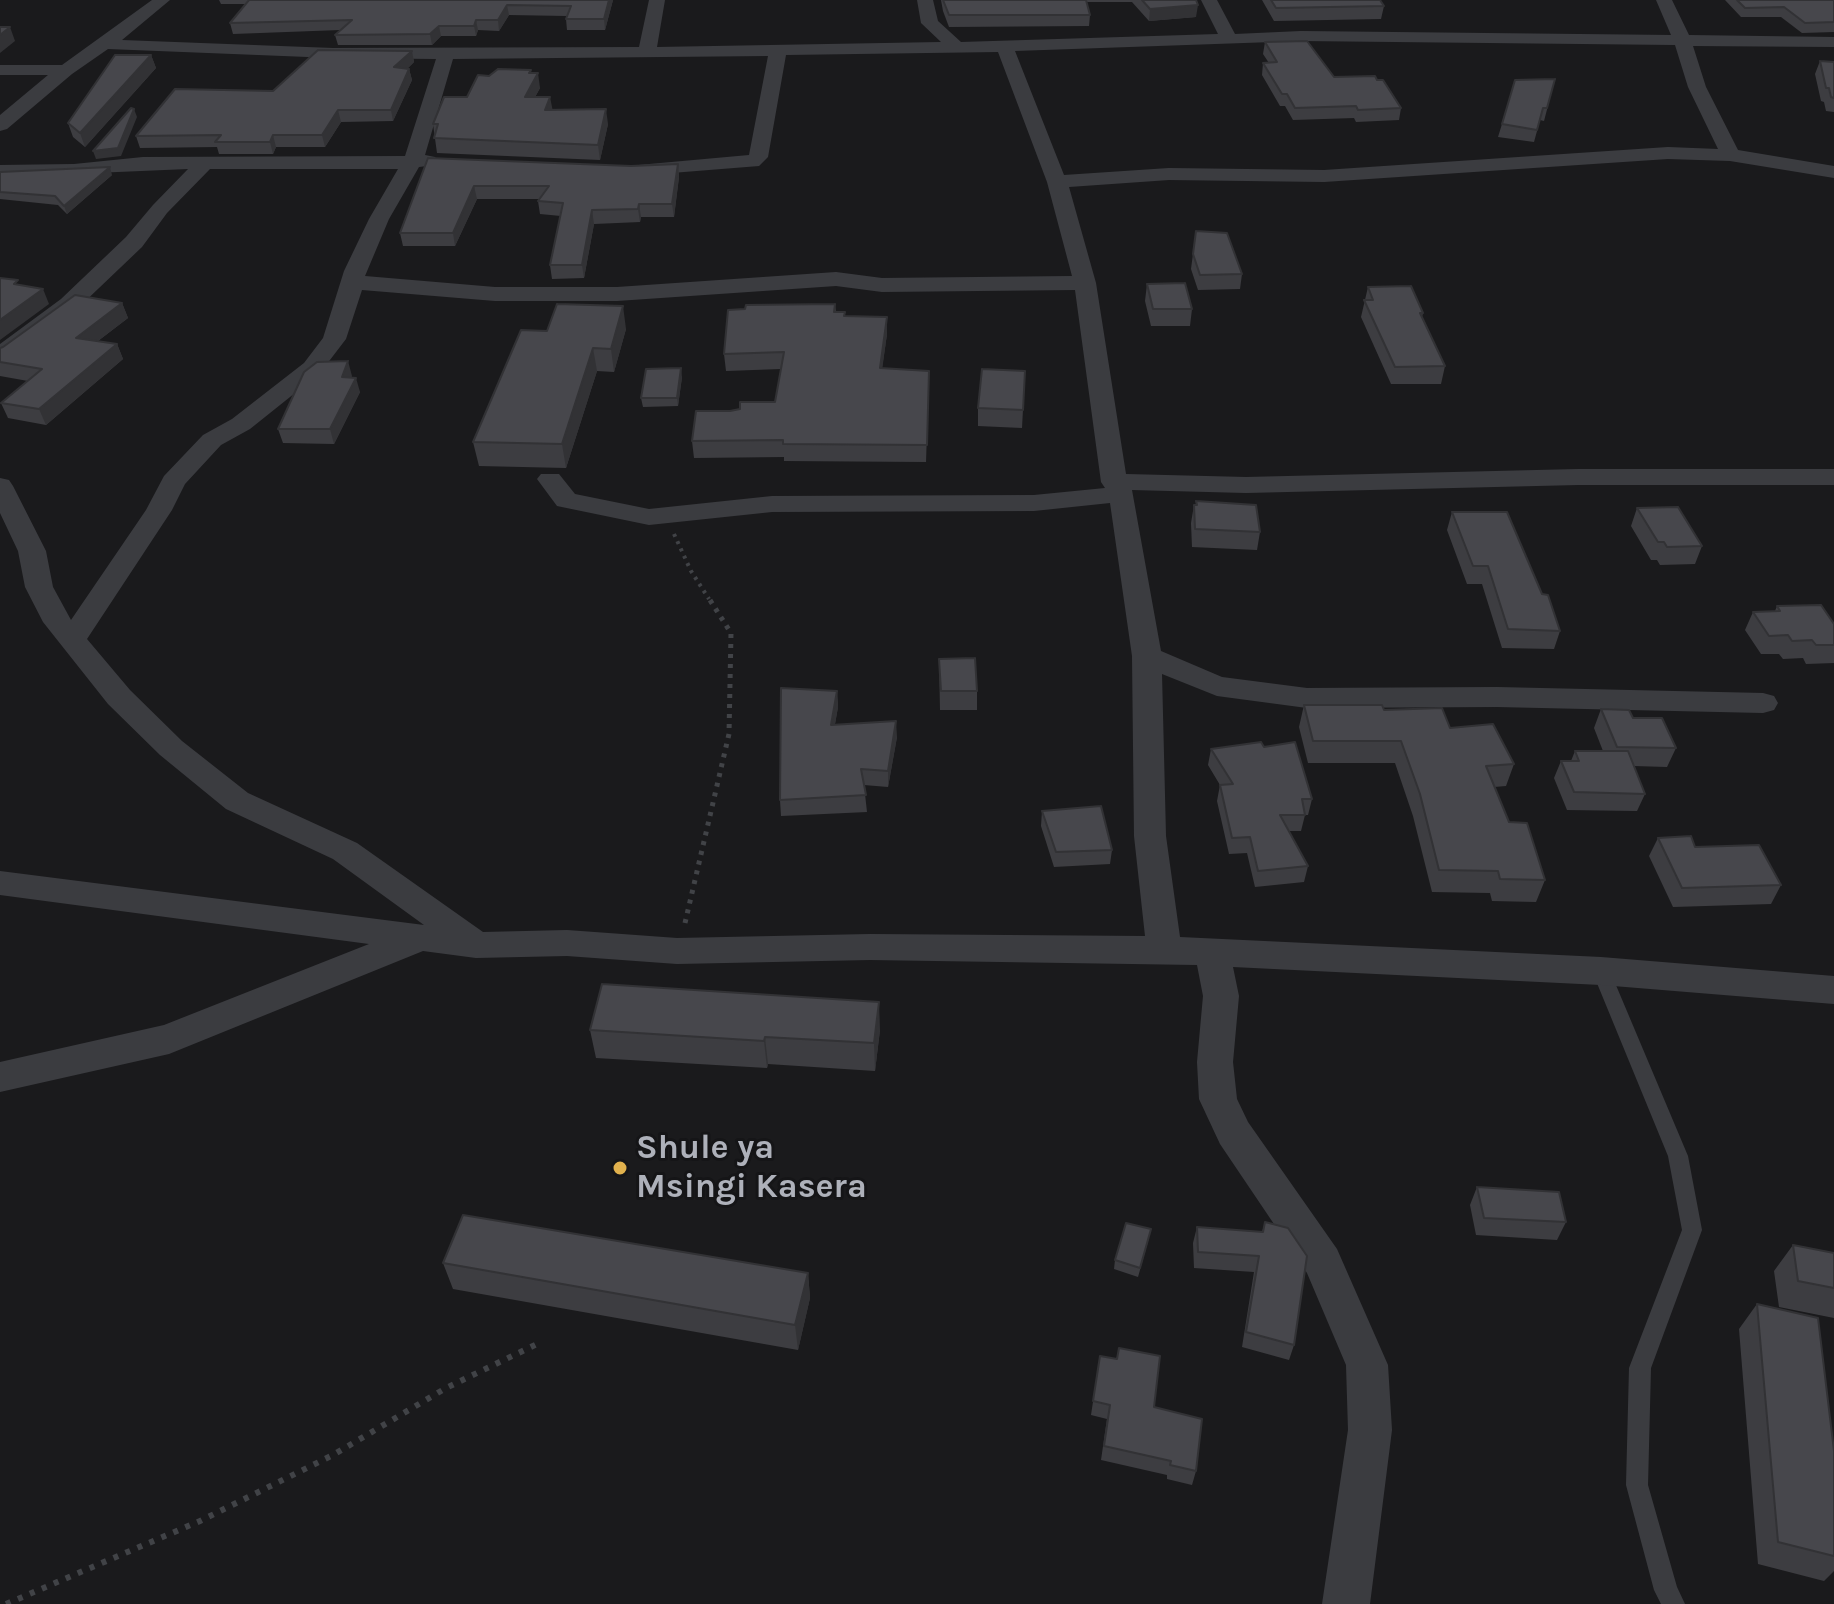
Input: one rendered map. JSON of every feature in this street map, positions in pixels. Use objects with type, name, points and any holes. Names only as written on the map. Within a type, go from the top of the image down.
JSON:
[{"type":"street","points":[[0,125],[66,70],[162,0]]},
{"type":"street","points":[[647,52],[657,0]]},
{"type":"street","points":[[925,0],[930,23],[956,46]]},
{"type":"street","points":[[1209,0],[1229,38]]},
{"type":"street","points":[[1664,0],[1682,39],[1697,87],[1730,155]]},
{"type":"street","points":[[102,44],[446,54],[1124,44],[1229,38],[1834,42]]},
{"type":"street","points":[[1004,45],[1057,182],[1085,283],[1147,656],[1150,836],[1164,950]]},
{"type":"street","points":[[620,169],[752,162],[758,157],[778,49]]},
{"type":"street","points":[[73,639],[159,510],[173,481],[212,440],[241,424],[312,368],[334,339],[379,219],[413,161],[446,54]]},
{"type":"street","points":[[0,70],[66,70]]},
{"type":"street","points":[[1057,182],[1169,174],[1324,176],[1452,165],[1668,153],[1730,155],[1834,172]]},
{"type":"street","points":[[0,171],[206,162],[444,162]]},
{"type":"street","points":[[0,355],[69,304],[134,242],[160,209],[206,162]]},
{"type":"street","points":[[354,279],[389,286],[495,294],[617,294],[836,279],[882,285],[1085,283]]},
{"type":"street","points":[[550,479],[566,500],[614,512],[667,517],[772,504],[1034,503],[1118,488],[1578,477],[1834,477]]},
{"type":"street","points":[[0,486],[32,551],[39,587],[53,616],[119,697],[150,727],[237,801],[345,851],[476,945]]},
{"type":"street","points":[[1147,656],[1217,686],[1307,698],[1497,697],[1763,703]]},
{"type":"street","points":[[0,883],[476,945],[567,943],[677,951],[870,947],[1164,950],[1601,971],[1834,990]]},
{"type":"street","points":[[0,1077],[169,1039],[423,937]]},
{"type":"street","points":[[1212,952],[1221,996],[1215,1062],[1218,1099],[1234,1133],[1323,1262],[1367,1365],[1370,1430],[1346,1604]]},
{"type":"lane","points":[[1601,971],[1678,1156],[1692,1230],[1640,1368],[1637,1485],[1666,1590],[1673,1604]]},
{"type":"path","points":[[667,517],[691,571],[731,633],[729,734],[677,951]]},
{"type":"path","points":[[6,1604],[200,1521],[333,1455],[446,1388],[537,1344]]},
{"type":"building","points":[[249,0],[609,0],[604,19],[566,19],[571,6],[507,5],[498,20],[476,20],[474,26],[439,26],[430,34],[335,35],[352,20],[230,23]]},
{"type":"building","points":[[943,0],[1086,0],[1090,15],[949,15]]},
{"type":"building","points":[[1142,0],[1196,0],[1198,5],[1150,9]]},
{"type":"building","points":[[1271,0],[1380,0],[1384,6],[1276,8]]},
{"type":"building","points":[[1737,0],[1834,0],[1834,22],[1805,23],[1784,7],[1745,8]]},
{"type":"building","points":[[1307,41],[1334,77],[1375,76],[1377,80],[1383,80],[1401,108],[1295,108],[1287,94],[1282,94],[1263,63],[1277,62],[1265,42]]},
{"type":"building","points":[[318,50],[412,51],[394,67],[409,69],[391,110],[338,110],[322,135],[273,135],[270,142],[215,142],[221,135],[136,136],[175,89],[273,91]]},
{"type":"building","points":[[115,55],[151,55],[80,133],[68,123]]},
{"type":"building","points":[[1820,61],[1834,62],[1834,98],[1826,88]]},
{"type":"building","points":[[498,69],[538,73],[525,97],[550,97],[545,110],[606,109],[598,145],[434,138],[438,124],[433,124],[444,97],[467,97],[478,75],[489,76]]},
{"type":"building","points":[[1555,79],[1537,130],[1502,124],[1515,80]]},
{"type":"building","points":[[131,108],[134,109],[118,148],[93,151]]},
{"type":"building","points":[[428,158],[631,166],[678,164],[672,204],[639,204],[638,209],[592,210],[582,265],[550,265],[563,203],[538,201],[549,186],[474,186],[453,233],[400,233]]},
{"type":"building","points":[[110,167],[64,206],[55,196],[0,192],[0,172]]},
{"type":"building","points":[[1196,231],[1227,233],[1242,274],[1200,275],[1193,254]]},
{"type":"building","points":[[0,278],[18,280],[14,284],[43,289],[0,320]]},
{"type":"building","points":[[1185,283],[1192,309],[1153,309],[1147,284]]},
{"type":"building","points":[[1411,286],[1445,366],[1395,367],[1364,300],[1373,300],[1368,287]]},
{"type":"building","points":[[75,295],[122,303],[76,338],[117,344],[39,409],[1,403],[42,369],[0,362],[0,348]]},
{"type":"building","points":[[557,304],[623,306],[611,349],[593,348],[562,444],[473,442],[521,330],[547,331]]},
{"type":"building","points":[[835,304],[834,312],[845,312],[844,316],[887,317],[880,368],[929,371],[927,445],[783,444],[783,440],[692,441],[696,411],[740,409],[740,402],[775,402],[784,352],[724,354],[728,310],[745,309],[746,305]]},
{"type":"building","points":[[348,361],[342,377],[356,378],[330,429],[278,429],[304,372],[317,362]]},
{"type":"building","points":[[681,368],[677,398],[641,398],[646,369]]},
{"type":"building","points":[[982,369],[1025,371],[1023,410],[978,408]]},
{"type":"building","points":[[1196,501],[1256,505],[1260,532],[1195,529]]},
{"type":"building","points":[[1678,507],[1702,546],[1667,547],[1664,542],[1658,542],[1637,508]]},
{"type":"building","points":[[1452,512],[1507,512],[1542,594],[1548,595],[1560,631],[1508,629],[1488,566],[1473,566]]},
{"type":"building","points":[[1821,605],[1834,624],[1834,645],[1816,645],[1812,640],[1792,641],[1788,635],[1769,636],[1753,612],[1780,611],[1777,606]]},
{"type":"building","points":[[975,658],[977,691],[941,691],[939,659]]},
{"type":"building","points":[[781,688],[837,691],[831,725],[896,721],[888,771],[861,769],[866,795],[780,800]]},
{"type":"building","points":[[1304,705],[1382,705],[1384,710],[1442,708],[1450,728],[1493,724],[1514,764],[1486,766],[1509,822],[1527,823],[1545,880],[1500,879],[1498,871],[1439,870],[1420,794],[1401,741],[1313,741]]},
{"type":"building","points":[[1601,709],[1629,710],[1633,718],[1662,718],[1676,748],[1617,747]]},
{"type":"building","points":[[1261,742],[1264,747],[1295,742],[1312,799],[1302,799],[1305,815],[1280,815],[1308,866],[1258,871],[1250,837],[1232,838],[1220,785],[1233,784],[1211,749]]},
{"type":"building","points":[[1575,751],[1628,751],[1645,794],[1574,792],[1561,761],[1579,761]]},
{"type":"building","points":[[1101,806],[1112,850],[1056,852],[1042,811]]},
{"type":"building","points":[[1691,836],[1695,847],[1759,845],[1781,885],[1682,888],[1658,838]]},
{"type":"building","points":[[602,984],[879,1002],[874,1043],[765,1037],[764,1041],[590,1030]]},
{"type":"building","points":[[1477,1187],[1559,1192],[1566,1222],[1484,1218]]},
{"type":"building","points":[[463,1215],[808,1273],[795,1325],[443,1263]]},
{"type":"building","points":[[1265,1222],[1288,1228],[1307,1256],[1294,1345],[1246,1332],[1259,1256],[1198,1252],[1197,1227],[1263,1232]]},
{"type":"building","points":[[1126,1223],[1151,1229],[1140,1268],[1115,1260]]},
{"type":"building","points":[[1793,1245],[1834,1253],[1834,1288],[1798,1281]]},
{"type":"building","points":[[1757,1304],[1818,1318],[1834,1451],[1834,1556],[1778,1542]]},
{"type":"building","points":[[1119,1348],[1160,1356],[1154,1407],[1202,1419],[1196,1471],[1170,1465],[1171,1461],[1104,1446],[1110,1405],[1093,1401],[1100,1356],[1117,1359]]},
{"type":"place","name":"Shule ya Msingi Kasera","points":[[620,1168]]}]
